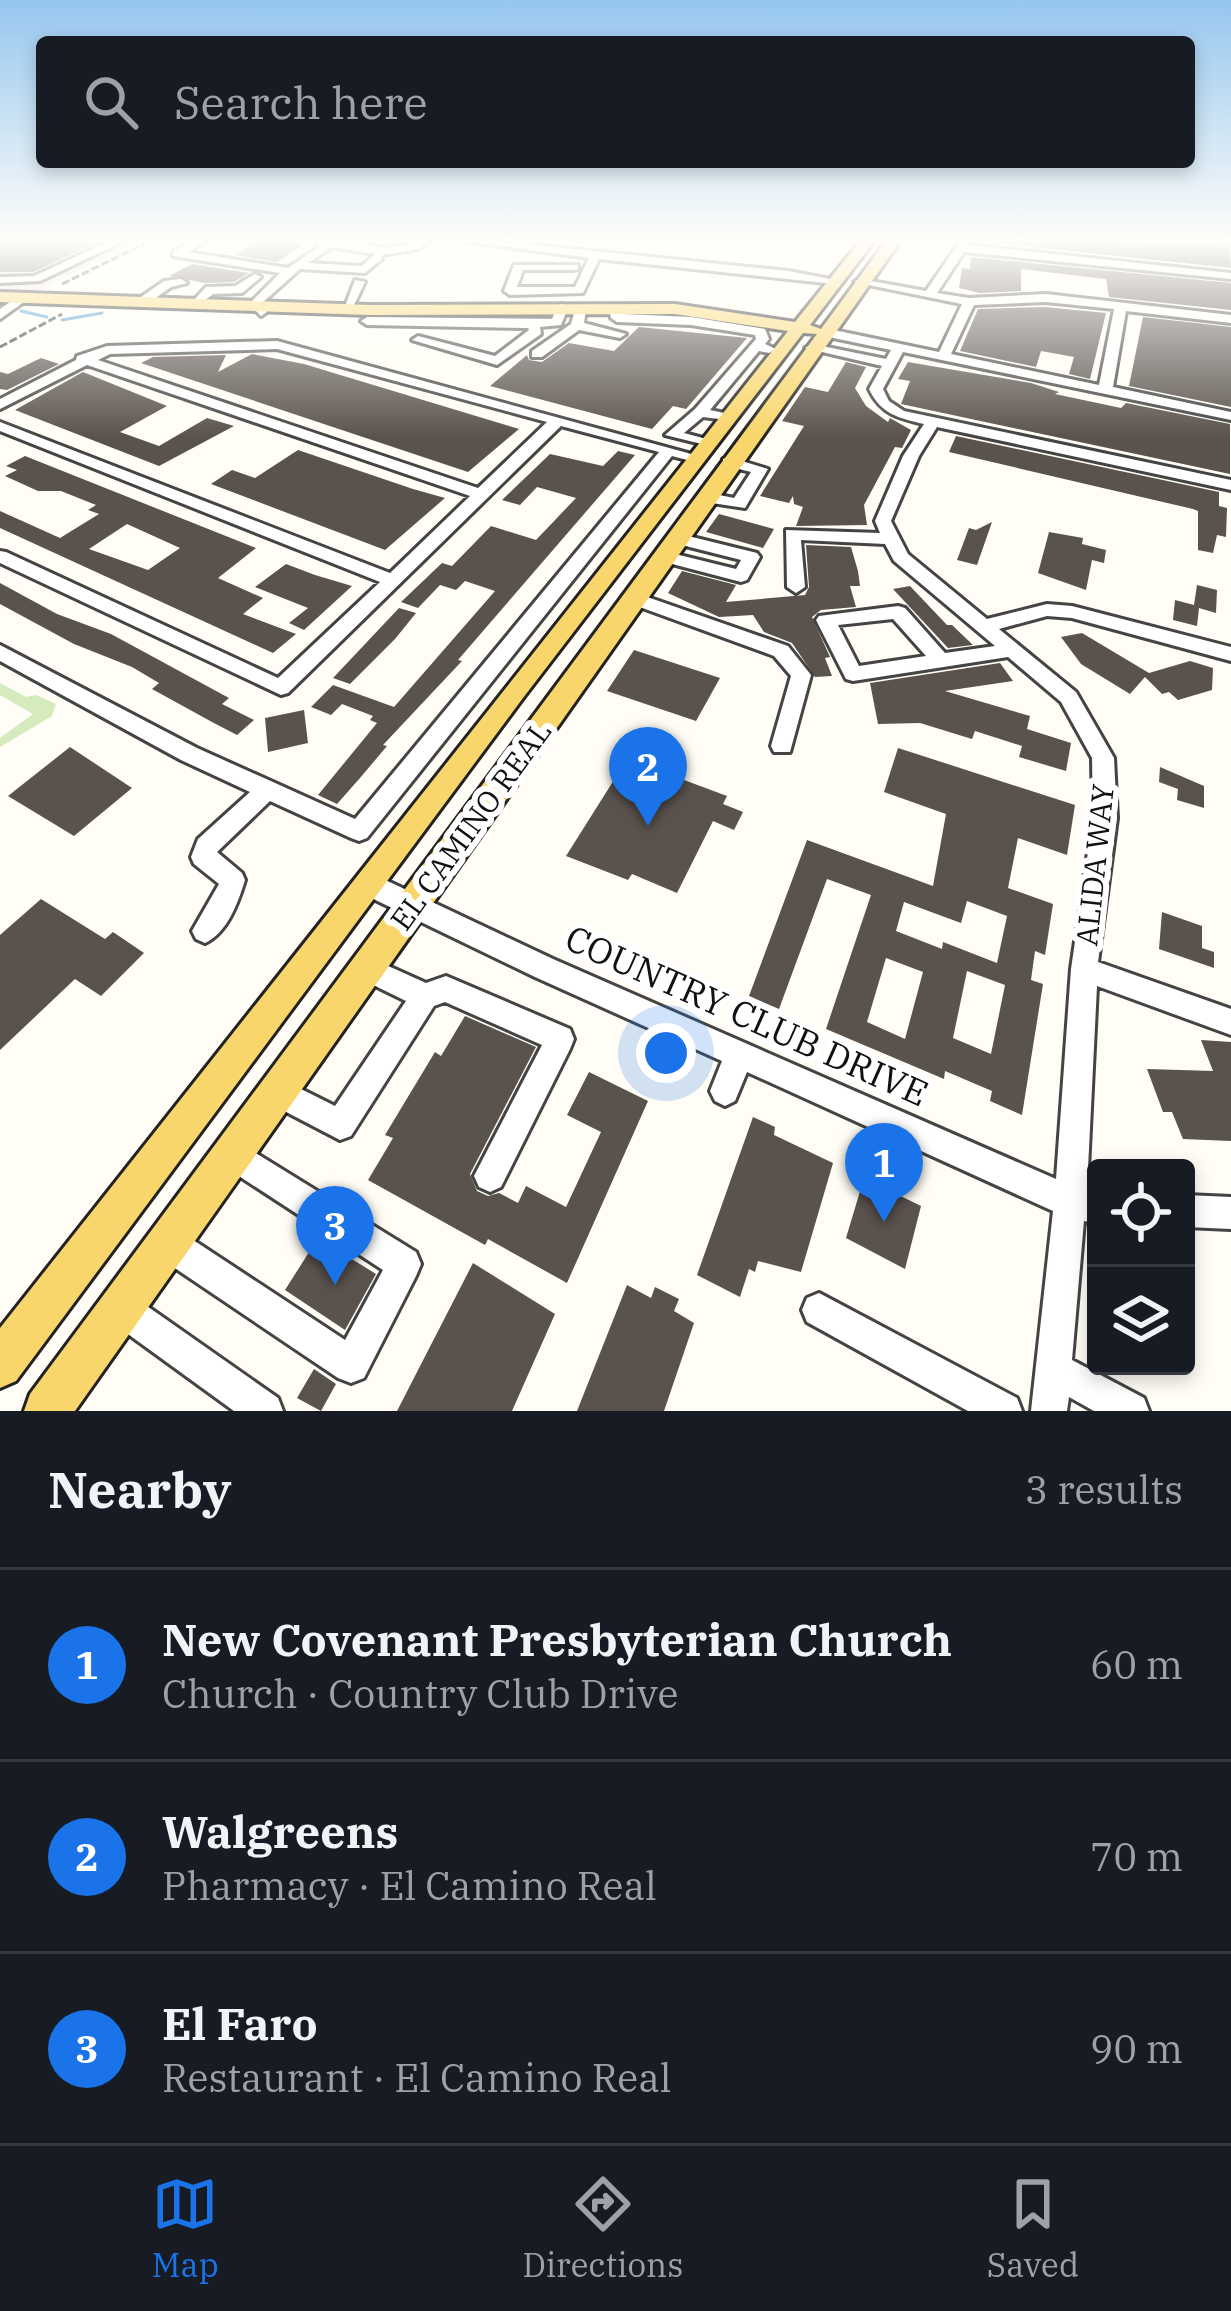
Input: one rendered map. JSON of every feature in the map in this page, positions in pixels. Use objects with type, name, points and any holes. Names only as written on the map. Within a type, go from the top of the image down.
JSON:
[{"type":"main road","points":[[168,306],[348,306],[368,316]]},
{"type":"main road","points":[[252,306],[368,316],[431,306]]},
{"type":"main road","points":[[549,306],[573,314],[615,309],[799,327],[818,340]]},
{"type":"main road","name":"EL CAMINO REAL","points":[[738,446],[729,418],[816,306]]},
{"type":"main road","name":"EL CAMINO REAL","points":[[0,1365],[514,691],[802,378],[818,340],[843,306]]},
{"type":"main road","name":"EL CAMINO REAL","points":[[47,1411],[738,446]]},
{"type":"street","points":[[943,358],[962,306]]},
{"type":"street","points":[[1105,391],[1121,306],[1231,319]]},
{"type":"street","points":[[243,345],[264,307]]},
{"type":"street","points":[[538,354],[573,314]]},
{"type":"street","points":[[368,316],[438,326],[557,322],[573,314],[620,334]]},
{"type":"street","points":[[733,321],[760,332],[763,339],[674,435],[738,446]]},
{"type":"street","points":[[438,326],[418,340],[496,361],[536,332],[532,324]]},
{"type":"street","points":[[818,340],[898,348],[1231,416]]},
{"type":"street","points":[[818,340],[890,364]]},
{"type":"street","points":[[756,347],[781,350]]},
{"type":"street","points":[[0,405],[82,359],[130,348],[299,348],[668,451],[738,446]]},
{"type":"street","points":[[898,348],[876,389],[899,414],[1231,485]]},
{"type":"street","points":[[82,359],[480,494]]},
{"type":"street","points":[[856,390],[878,394]]},
{"type":"street","points":[[700,412],[729,418]]},
{"type":"street","points":[[796,586],[792,534],[892,539],[883,521],[911,456],[933,422]]},
{"type":"street","points":[[0,556],[281,688],[555,423]]},
{"type":"street","points":[[0,426],[392,580]]},
{"type":"street","points":[[0,652],[266,791],[359,831],[668,451]]},
{"type":"street","name":"ALIDA WAY","points":[[892,539],[900,556],[1069,697],[1103,758],[1105,818],[1084,969],[1083,1204],[1049,1411]]},
{"type":"street","points":[[633,598],[781,651],[801,675],[782,746]]},
{"type":"street","points":[[982,627],[1047,610],[1072,612],[1231,654]]},
{"type":"street","points":[[941,661],[898,612],[826,620],[853,674],[941,661],[1011,650]]},
{"type":"street","points":[[205,931],[226,901],[232,880],[203,857],[207,846],[266,791]]},
{"type":"street","name":"COUNTRY CLUB DRIVE","points":[[370,885],[1083,1204]]},
{"type":"street","points":[[366,968],[425,996]]},
{"type":"street","points":[[1084,969],[1231,1022]]},
{"type":"street","points":[[278,1092],[340,1125],[425,996],[446,989],[560,1039],[490,1176]]},
{"type":"street","points":[[725,1091],[739,1054]]},
{"type":"street","points":[[169,1244],[351,1365],[404,1264],[233,1154]]},
{"type":"street","points":[[1195,1211],[1231,1213]]},
{"type":"street","points":[[122,1309],[265,1411]]},
{"type":"street","points":[[819,1310],[1004,1411]]},
{"type":"street","points":[[1054,1370],[1131,1411]]},
{"type":"path","points":[[0,347],[62,314]]},
{"type":"green space","points":[[0,683],[26,697],[36,695],[56,704],[52,716],[0,747],[0,738],[33,714],[0,695]]},
{"type":"building","points":[[1045,307],[1106,313],[1090,379],[1069,374],[1074,357],[1041,351],[1036,367],[960,351],[978,309]]},
{"type":"building","points":[[1143,317],[1231,327],[1231,407],[1129,386]]},
{"type":"building","points":[[639,327],[747,338],[686,409],[673,406],[652,429],[490,386],[527,355],[529,360],[542,362],[569,343],[614,351]]},
{"type":"building","points":[[252,354],[304,364],[519,429],[468,472],[141,363],[153,357],[226,355],[218,372]]},
{"type":"building","points":[[41,358],[59,364],[7,390],[0,389],[0,372],[8,374]]},
{"type":"building","points":[[846,362],[866,367],[855,388],[866,406],[888,422],[890,418],[911,430],[902,448],[895,447],[864,505],[867,525],[796,526],[803,507],[794,504],[793,496],[789,503],[760,496],[804,426],[782,421],[805,387],[828,392]]},
{"type":"building","points":[[908,362],[1031,383],[1059,392],[1055,394],[1121,408],[1126,403],[1230,424],[1230,474],[901,404],[910,381],[898,379]]},
{"type":"building","points":[[83,372],[167,406],[120,432],[159,446],[207,418],[234,426],[159,466],[15,410]]},
{"type":"building","points":[[956,436],[1219,492],[1219,506],[1227,508],[1226,537],[1217,535],[1213,553],[1198,550],[1198,511],[949,452]]},
{"type":"building","points":[[298,450],[445,498],[385,550],[211,484],[232,470],[255,478]]},
{"type":"building","points":[[618,451],[635,455],[458,660],[462,661],[383,745],[387,746],[360,778],[337,804],[318,795],[377,723],[370,720],[373,716],[342,704],[331,715],[311,707],[333,685],[394,707],[495,591],[465,581],[456,590],[440,585],[418,608],[401,602],[442,563],[452,566],[491,526],[536,540],[576,498],[537,487],[520,505],[502,500],[550,454],[603,466]]},
{"type":"building","points":[[25,456],[256,548],[218,578],[263,598],[243,614],[296,634],[273,653],[0,528],[0,511],[60,538],[99,514],[88,510],[96,505],[61,491],[38,491],[5,476],[17,470],[6,466]],"holes":[[[127,524],[180,548],[148,570],[89,549]]]},
{"type":"building","points":[[719,514],[774,529],[763,548],[706,532]]},
{"type":"building","points":[[992,522],[977,565],[957,560],[969,528],[976,530]]},
{"type":"building","points":[[1049,532],[1083,538],[1082,544],[1106,550],[1104,563],[1092,560],[1086,590],[1038,573]]},
{"type":"building","points":[[806,545],[851,547],[858,571],[860,586],[850,586],[856,607],[821,610],[812,617],[830,657],[825,658],[832,676],[815,677],[792,643],[764,632],[753,615],[719,617],[668,593],[682,571],[736,585],[726,602],[805,595],[809,587]]},
{"type":"building","points":[[286,564],[352,586],[304,630],[289,623],[308,608],[255,587]]},
{"type":"building","points":[[0,583],[57,614],[111,634],[229,698],[222,704],[254,720],[237,735],[212,722],[152,689],[159,683],[132,667],[74,644],[0,604]]},
{"type":"building","points":[[1197,585],[1217,590],[1216,613],[1199,608],[1197,626],[1173,620],[1175,600],[1194,605]]},
{"type":"building","points":[[910,586],[973,645],[948,648],[893,589]]},
{"type":"building","points":[[399,608],[416,613],[395,639],[350,684],[333,678]]},
{"type":"building","points":[[1082,633],[1149,673],[1190,661],[1213,668],[1212,690],[1178,700],[1169,692],[1162,694],[1145,677],[1130,694],[1081,664],[1061,637]]},
{"type":"building","points":[[634,650],[720,678],[696,721],[607,691]]},
{"type":"building","points":[[1000,663],[1013,681],[945,691],[1030,716],[1027,729],[1071,743],[1066,771],[1019,757],[1022,746],[975,731],[972,739],[920,723],[878,724],[870,683]]},
{"type":"building","points":[[304,710],[308,743],[268,752],[265,718]]},
{"type":"building","points":[[70,747],[132,788],[74,836],[8,796]]},
{"type":"building","points":[[898,748],[1075,805],[1067,855],[1018,838],[1008,888],[1053,904],[1045,955],[1035,951],[1031,980],[1043,984],[1022,1115],[990,1101],[992,1091],[945,1071],[944,1079],[826,1029],[871,895],[827,879],[779,1009],[749,996],[807,840],[933,886],[946,814],[884,792]],"holes":[[[967,901],[1007,916],[997,963],[943,942],[942,949],[896,931],[904,902],[961,923]],[[886,958],[923,972],[905,1039],[867,1022]],[[967,971],[1005,985],[991,1054],[953,1038]]]},
{"type":"building","points":[[643,759],[663,766],[660,771],[727,796],[723,804],[743,812],[734,830],[713,821],[677,893],[632,874],[628,880],[566,856],[624,764]]},
{"type":"building","points":[[1160,767],[1204,786],[1204,808],[1177,800],[1178,789],[1159,782]]},
{"type":"building","points":[[41,899],[105,939],[113,932],[144,953],[101,996],[75,979],[0,1050],[0,935]]},
{"type":"building","points":[[1162,912],[1202,926],[1202,948],[1214,952],[1214,968],[1159,949]]},
{"type":"building","points":[[465,1016],[536,1047],[470,1174],[477,1191],[488,1196],[499,1193],[518,1203],[526,1186],[566,1207],[601,1132],[567,1115],[589,1072],[648,1101],[567,1283],[488,1239],[485,1245],[368,1180],[393,1138],[385,1135],[435,1052],[441,1056]]},
{"type":"building","points":[[1201,1040],[1231,1042],[1231,1141],[1183,1139],[1172,1112],[1163,1112],[1147,1069],[1213,1071]]},
{"type":"building","points":[[753,1117],[775,1127],[774,1135],[833,1163],[801,1272],[758,1261],[755,1272],[749,1269],[740,1297],[697,1275]]},
{"type":"building","points":[[864,1178],[921,1206],[905,1269],[846,1238]]},
{"type":"building","points":[[318,1238],[376,1274],[345,1330],[285,1290]]},
{"type":"building","points":[[473,1263],[555,1314],[512,1411],[397,1411]]},
{"type":"building","points":[[627,1285],[651,1298],[655,1287],[679,1299],[674,1311],[694,1323],[664,1411],[577,1411]]},
{"type":"building","points":[[314,1369],[336,1384],[321,1411],[297,1398]]},
{"type":"waterway","points":[[21,311],[47,317]]},
{"type":"waterway","points":[[62,320],[102,313]]},
{"type":"place","name":"Walgreens","points":[[648,826]]},
{"type":"place","name":"New Covenant Presbyterian Church","points":[[884,1222]]},
{"type":"place","name":"El Faro","points":[[335,1285]]}]
